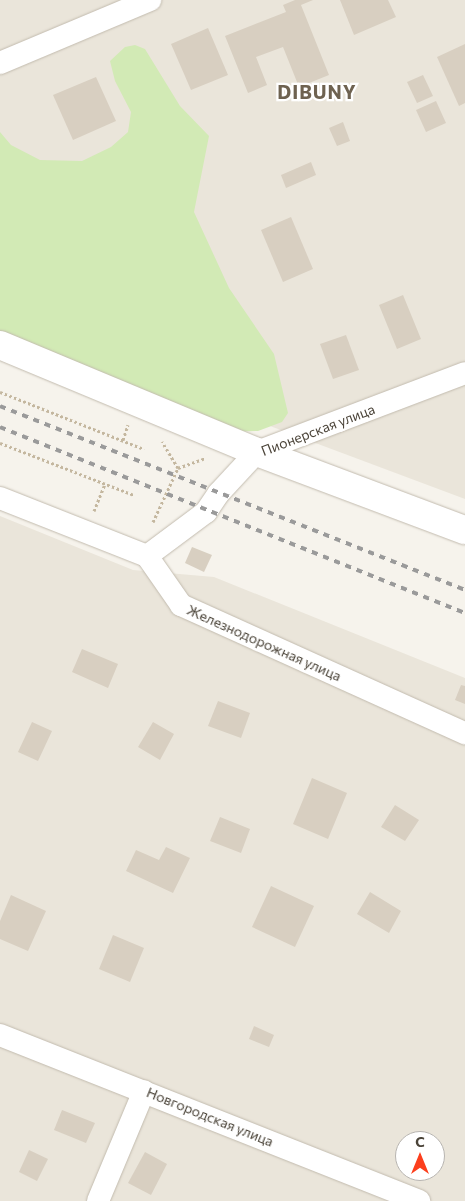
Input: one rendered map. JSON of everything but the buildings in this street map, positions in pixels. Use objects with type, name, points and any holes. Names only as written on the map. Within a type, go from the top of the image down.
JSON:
[{"type":"street","points":[[0,63],[150,0]]},
{"type":"street","points":[[0,345],[258,452],[465,530]]},
{"type":"street","name":"Пионерская улица","points":[[148,556],[206,512],[219,493],[258,452],[465,373]]},
{"type":"street","points":[[0,498],[148,556]]},
{"type":"street","name":"Железнодорожная улица","points":[[148,556],[181,606],[465,733]]},
{"type":"street","name":"Новгородская улица","points":[[0,1035],[419,1201]]},
{"type":"street","points":[[98,1201],[144,1091]]},
{"type":"path","points":[[0,392],[144,449]]},
{"type":"path","points":[[122,440],[128,425],[136,428]]},
{"type":"path","points":[[151,526],[178,468],[160,437]]},
{"type":"path","points":[[0,444],[134,496]]},
{"type":"path","points":[[102,517],[93,514],[105,484]]},
{"type":"shaded area","name":"DIBUNY","points":[[0,0],[465,0],[465,499],[30,336],[0,320]]},
{"type":"shaded area","points":[[0,516],[133,570],[214,577],[465,678],[465,1201],[0,1201]]},
{"type":"green space","points":[[135,45],[145,49],[180,106],[209,136],[194,212],[229,288],[274,354],[288,413],[282,422],[258,431],[225,432],[0,333],[0,132],[11,145],[40,160],[82,161],[111,147],[128,132],[131,112],[115,81],[110,61],[125,47]]},
{"type":"railway","points":[[0,406],[465,590]]},
{"type":"railway","points":[[0,427],[465,613]]},
{"type":"district","name":"DIBUNY","points":[[317,92]]}]
